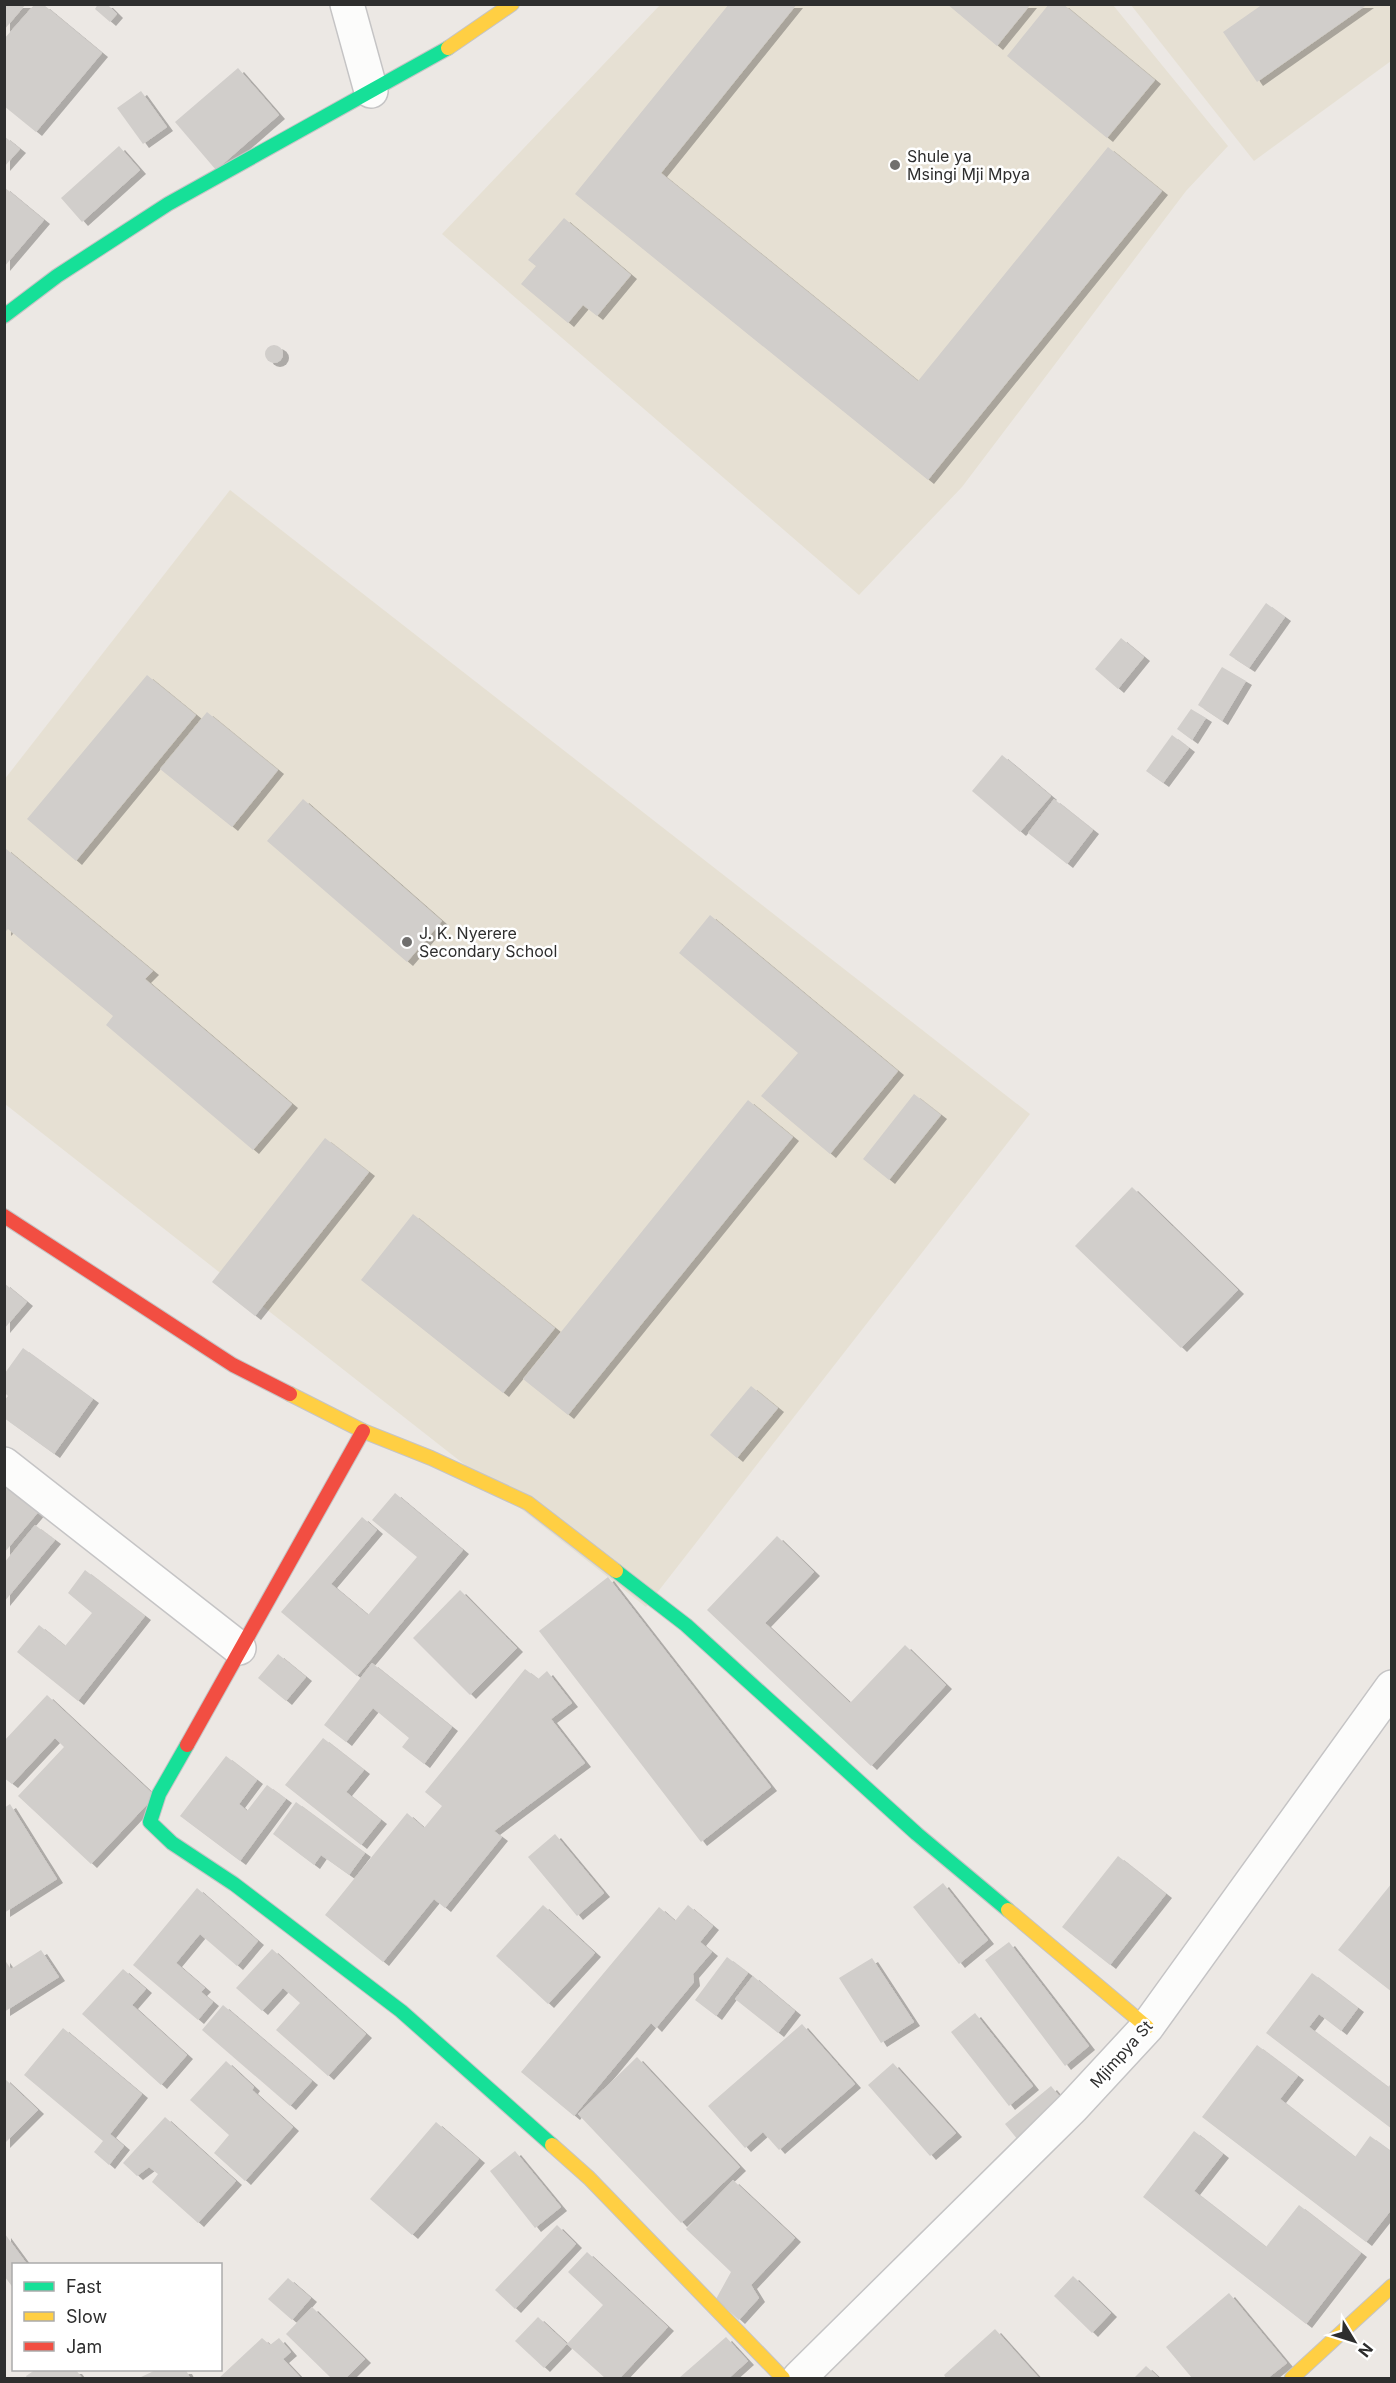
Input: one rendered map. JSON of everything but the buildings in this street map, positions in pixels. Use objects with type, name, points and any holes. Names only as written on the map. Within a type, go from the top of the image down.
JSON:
[{"type":"street","points":[[347,4],[371,91]]},
{"type":"street","points":[[4,316],[37,289],[147,215],[458,43],[512,4]]},
{"type":"street","points":[[4,1216],[233,1365],[363,1431],[431,1458],[528,1503],[686,1624],[917,1834],[1147,2027]]},
{"type":"street","points":[[363,1431],[159,1794],[150,1822],[172,1843],[234,1884],[401,2011],[589,2178],[783,2379]]},
{"type":"street","points":[[4,1464],[239,1648]]},
{"type":"street","name":"Mjimpya St","points":[[799,2379],[1072,2108],[1147,2027],[1392,1687]]},
{"type":"street","points":[[1292,2379],[1392,2286]]},
{"type":"shaded area","points":[[660,5],[1113,5],[1228,146],[1186,191],[962,487],[859,595],[442,234]]},
{"type":"shaded area","points":[[1131,5],[1391,5],[1391,61],[1254,161]]},
{"type":"shaded area","name":"J. K. Nyerere Secondary School","points":[[230,490],[1030,1114],[646,1607],[5,1104],[4,780]]},
{"type":"traffic: fast","points":[[4,316],[57,276],[168,204],[448,48]]},
{"type":"traffic: fast","points":[[616,1571],[686,1625],[917,1834],[1008,1910]]},
{"type":"traffic: fast","points":[[187,1745],[159,1794],[150,1822],[172,1843],[234,1884],[401,2011],[552,2145]]},
{"type":"traffic: slow","points":[[448,48],[512,4]]},
{"type":"traffic: slow","points":[[290,1394],[363,1431],[431,1458],[528,1503],[616,1571]]},
{"type":"traffic: slow","points":[[1008,1910],[1147,2027]]},
{"type":"traffic: slow","points":[[552,2145],[589,2178],[783,2378]]},
{"type":"traffic: slow","points":[[1292,2378],[1392,2286]]},
{"type":"traffic: jam","points":[[4,1216],[233,1365],[290,1394]]},
{"type":"traffic: jam","points":[[187,1745],[363,1431]]},
{"type":"place","name":"Shule ya Msingi Mji Mpya","points":[[895,165]]},
{"type":"place","name":"J. K. Nyerere Secondary School","points":[[407,942]]}]
